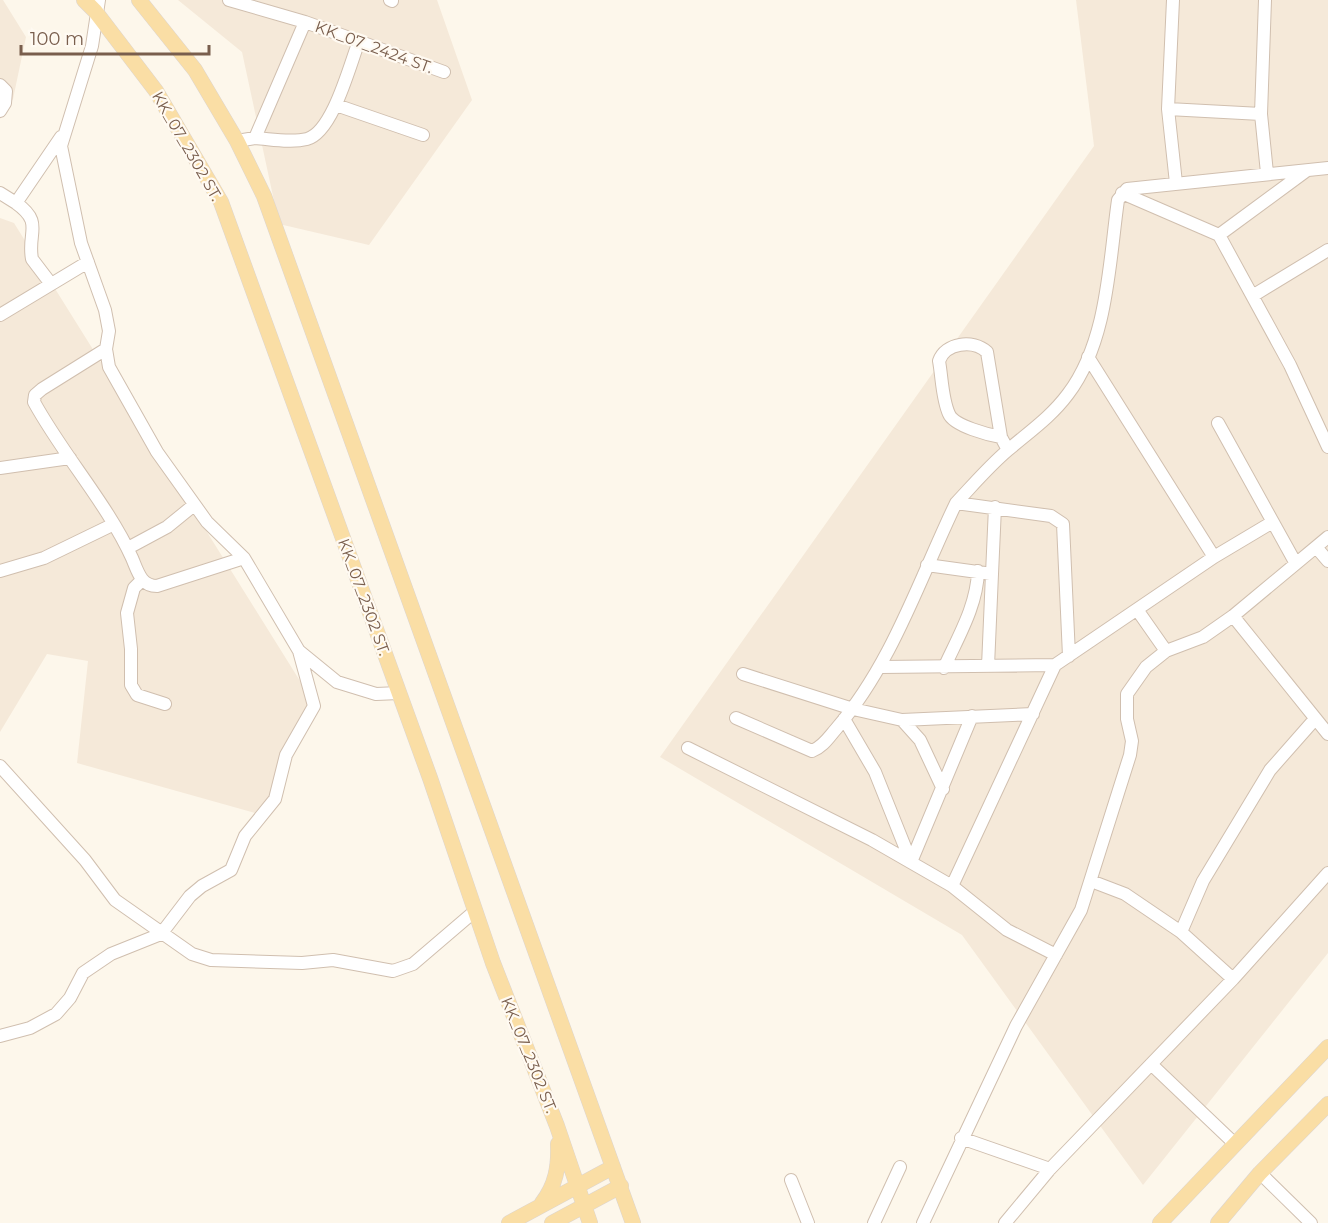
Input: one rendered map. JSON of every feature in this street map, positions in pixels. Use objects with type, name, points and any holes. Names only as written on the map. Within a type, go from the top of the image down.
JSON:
[{"type":"main road","points":[[139,0],[195,70],[237,141],[264,196],[365,471],[559,1024],[633,1223]]},
{"type":"main road","name":"KK_07_2302 ST.","points":[[93,4],[156,91],[221,202],[399,693],[493,963],[557,1126],[590,1223]]},
{"type":"main road","points":[[1160,1223],[1328,1047]]},
{"type":"main road","points":[[1218,1223],[1260,1173],[1328,1104]]},
{"type":"main road","points":[[538,1207],[551,1190],[556,1175],[557,1126]]},
{"type":"main road","points":[[509,1223],[613,1167]]},
{"type":"main road","points":[[552,1223],[621,1186]]},
{"type":"street","name":"KK_07_2424 ST.","points":[[229,0],[258,4],[444,72]]},
{"type":"street","points":[[1173,0],[1168,109],[1176,183]]},
{"type":"street","points":[[1265,0],[1261,114],[1267,173]]},
{"type":"street","points":[[16,203],[63,133],[92,46],[93,4]]},
{"type":"street","name":"KK_07_2424 ST.","points":[[255,138],[305,22]]},
{"type":"street","points":[[237,141],[255,138],[308,139],[316,134],[336,105],[359,41]]},
{"type":"street","points":[[0,85],[6,91],[6,98],[0,111]]},
{"type":"street","points":[[336,105],[423,135]]},
{"type":"street","points":[[1168,109],[1261,114]]},
{"type":"street","points":[[0,1036],[30,1028],[56,1014],[70,998],[84,974],[111,954],[161,934],[190,896],[202,886],[231,870],[245,836],[275,799],[286,754],[314,706],[299,651],[244,558],[207,522],[194,505],[157,452],[109,367],[106,349],[109,331],[105,310],[88,262],[62,159],[63,133]]},
{"type":"street","points":[[736,718],[812,751],[822,745],[853,709],[881,667],[956,502],[1008,450],[1034,431],[1069,393],[1088,357],[1104,305],[1118,200],[1122,193],[1127,189],[1176,183],[1328,168]]},
{"type":"street","points":[[1219,235],[1308,170]]},
{"type":"street","points":[[0,193],[31,215],[34,226],[32,259],[51,284]]},
{"type":"street","points":[[1122,193],[1219,235],[1254,295],[1290,365],[1328,447]]},
{"type":"street","points":[[1254,295],[1328,250]]},
{"type":"street","points":[[0,315],[88,262]]},
{"type":"street","points":[[1001,437],[986,434],[958,422],[949,414],[939,361],[947,349],[964,344],[982,347],[987,352],[1001,437],[1008,450]]},
{"type":"street","points":[[106,349],[35,395],[34,402],[128,548],[142,580],[149,586],[157,586],[244,558]]},
{"type":"street","points":[[1088,357],[1214,556]]},
{"type":"street","points":[[1218,423],[1295,562]]},
{"type":"street","points":[[0,468],[70,459]]},
{"type":"street","points":[[956,502],[1051,516],[1063,524],[1068,656]]},
{"type":"street","points":[[128,548],[167,527],[194,505]]},
{"type":"street","points":[[988,666],[995,507]]},
{"type":"street","points":[[952,886],[1055,665],[1214,556],[1271,522]]},
{"type":"street","points":[[0,571],[44,558],[112,525]]},
{"type":"street","points":[[923,1223],[1016,1026],[1081,910],[1130,755],[1132,741],[1127,719],[1127,694],[1146,667],[1166,651],[1203,637],[1233,616],[1295,562],[1328,537]]},
{"type":"street","points":[[1317,547],[1328,561]]},
{"type":"street","points":[[927,565],[992,574]]},
{"type":"street","points":[[944,668],[972,607],[978,585],[978,571]]},
{"type":"street","points":[[142,580],[134,588],[127,613],[131,650],[130,685],[136,695],[165,704]]},
{"type":"street","points":[[1138,610],[1166,651]]},
{"type":"street","points":[[1233,616],[1328,734]]},
{"type":"street","points":[[299,651],[336,682],[376,694],[399,693]]},
{"type":"street","points":[[881,667],[1055,665]]},
{"type":"street","points":[[743,674],[853,709],[902,720],[1033,714]]},
{"type":"street","points":[[911,862],[944,789],[972,716]]},
{"type":"street","points":[[844,719],[875,772],[911,862]]},
{"type":"street","points":[[902,720],[920,740],[944,789]]},
{"type":"street","points":[[1181,932],[1203,881],[1264,780],[1315,720]]},
{"type":"street","points":[[688,748],[842,823],[952,886],[974,907],[1007,930],[1056,955]]},
{"type":"street","points":[[0,766],[85,860],[115,900],[192,954],[211,960],[302,963],[333,960],[393,971],[413,964],[475,911]]},
{"type":"street","points":[[1005,1223],[1050,1169],[1233,979],[1328,873]]},
{"type":"street","points":[[1091,881],[1125,894],[1181,932],[1233,979]]},
{"type":"street","points":[[1151,1064],[1235,1144]]},
{"type":"street","points":[[962,1138],[1050,1169]]},
{"type":"street","points":[[874,1223],[900,1167]]},
{"type":"street","points":[[1260,1173],[1311,1223]]},
{"type":"street","points":[[791,1180],[808,1223]]},
{"type":"shaded area","points":[[0,0],[3,0],[26,37],[13,99],[0,119]]},
{"type":"shaded area","points":[[178,0],[437,0],[472,100],[369,245],[279,224],[242,52]]},
{"type":"shaded area","points":[[1076,0],[1328,0],[1328,953],[1143,1185],[962,935],[660,757],[1094,146]]},
{"type":"shaded area","points":[[0,218],[14,223],[310,697],[262,815],[77,763],[88,661],[47,654],[0,732]]}]
